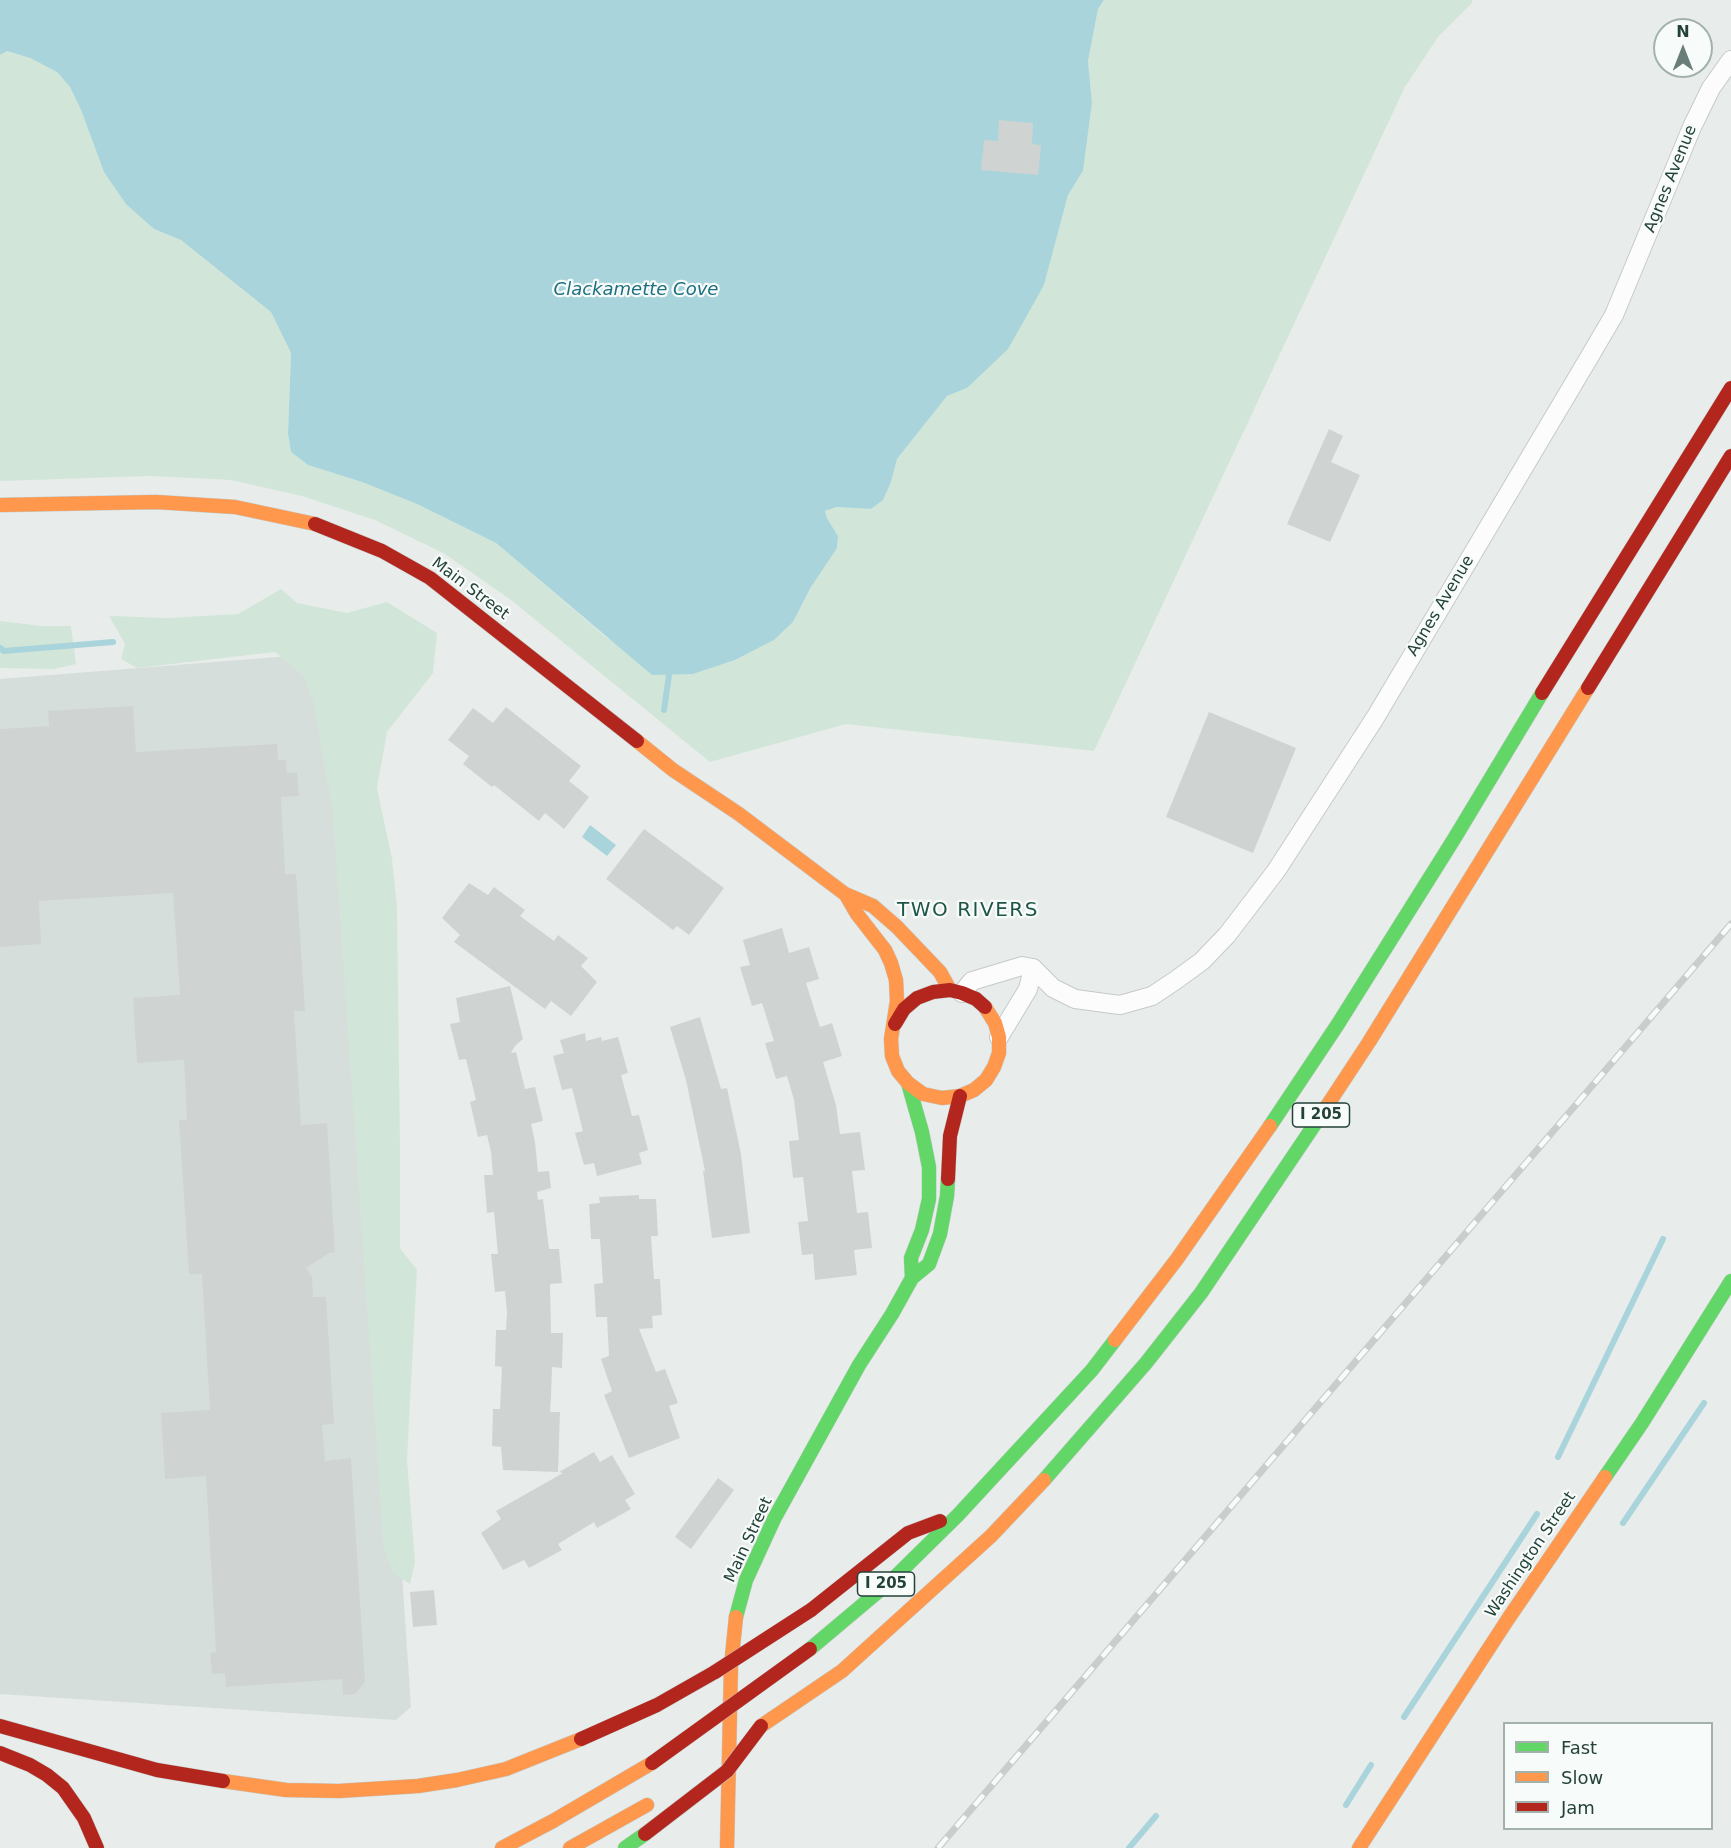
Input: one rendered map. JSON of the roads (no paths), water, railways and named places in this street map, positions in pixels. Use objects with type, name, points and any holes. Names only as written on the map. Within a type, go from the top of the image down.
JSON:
[{"type":"main road","name":"I 205","points":[[501,1848],[553,1821],[651,1762],[810,1649],[892,1580],[958,1515],[1092,1370],[1177,1259],[1245,1164],[1375,965],[1582,626],[1731,388]]},
{"type":"main road","name":"I 205","points":[[713,1759],[842,1671],[991,1536],[1064,1459],[1146,1363],[1201,1293],[1369,1042],[1731,456]]},
{"type":"main road","name":"Main Street","points":[[0,505],[115,502],[210,504],[249,509],[326,527],[411,567],[430,578],[673,770],[739,814],[845,894],[873,906],[897,927],[956,991],[976,999],[987,1009],[995,1023],[999,1037]]},
{"type":"main road","name":"Main Street","points":[[845,894],[857,914],[881,944],[891,963],[896,980],[897,1001],[891,1039],[892,1056],[898,1071],[908,1083],[929,1167],[929,1199],[922,1230],[911,1258],[912,1278]]},
{"type":"main road","points":[[895,1024],[904,1009],[917,998],[933,992],[956,991]]},
{"type":"main road","points":[[908,1083],[923,1094],[942,1098],[960,1096],[974,1090],[986,1080],[994,1067],[999,1053],[999,1037]]},
{"type":"main road","name":"Main Street","points":[[727,1848],[730,1666],[734,1625],[746,1581],[774,1520],[859,1365],[912,1278],[929,1264],[940,1234],[947,1196],[950,1136],[960,1096]]},
{"type":"main road","name":"Washington Street","points":[[1359,1848],[1508,1619],[1642,1423],[1731,1281]]},
{"type":"main road","points":[[0,1726],[157,1770],[286,1790],[339,1791],[418,1786],[457,1780],[506,1769],[596,1733],[657,1705],[716,1672],[810,1611],[908,1533],[958,1515]]},
{"type":"main road","points":[[625,1848],[727,1771],[760,1726]]},
{"type":"main road","points":[[0,1754],[10,1756],[47,1775],[63,1788],[84,1818],[97,1848]]},
{"type":"main road","points":[[570,1848],[652,1802]]},
{"type":"street","name":"Agnes Avenue","points":[[1033,968],[1053,988],[1075,999],[1120,1005],[1152,996],[1202,961],[1227,934],[1276,871],[1375,718],[1587,361],[1618,304],[1692,127],[1711,88],[1731,60]]},
{"type":"street","points":[[956,991],[972,981],[989,975],[1022,966],[1033,968],[1028,989],[999,1037]]},
{"type":"water","name":"Clackamette Cove","points":[[0,0],[1104,0],[1098,9],[1088,61],[1092,103],[1083,171],[1068,195],[1044,285],[1008,349],[967,388],[947,396],[897,459],[883,500],[871,509],[837,507],[825,511],[838,536],[837,548],[811,587],[793,622],[774,640],[735,660],[693,674],[652,675],[496,543],[417,504],[362,482],[308,465],[291,452],[288,434],[291,353],[271,312],[181,240],[154,229],[126,204],[104,172],[70,87],[57,72],[30,58],[7,51],[0,55]]},
{"type":"water","points":[[590,825],[616,845],[607,856],[582,837]]},
{"type":"waterway","points":[[0,648],[4,651],[113,642]]},
{"type":"waterway","points":[[664,710],[669,675]]},
{"type":"waterway","points":[[1558,1457],[1663,1239]]},
{"type":"waterway","points":[[1623,1523],[1704,1403]]},
{"type":"waterway","points":[[1404,1717],[1537,1514]]},
{"type":"waterway","points":[[1346,1805],[1371,1765]]},
{"type":"waterway","points":[[1129,1848],[1156,1816]]},
{"type":"railway","points":[[938,1848],[1731,924]]},
{"type":"district","name":"TWO RIVERS","points":[[968,911]]}]
